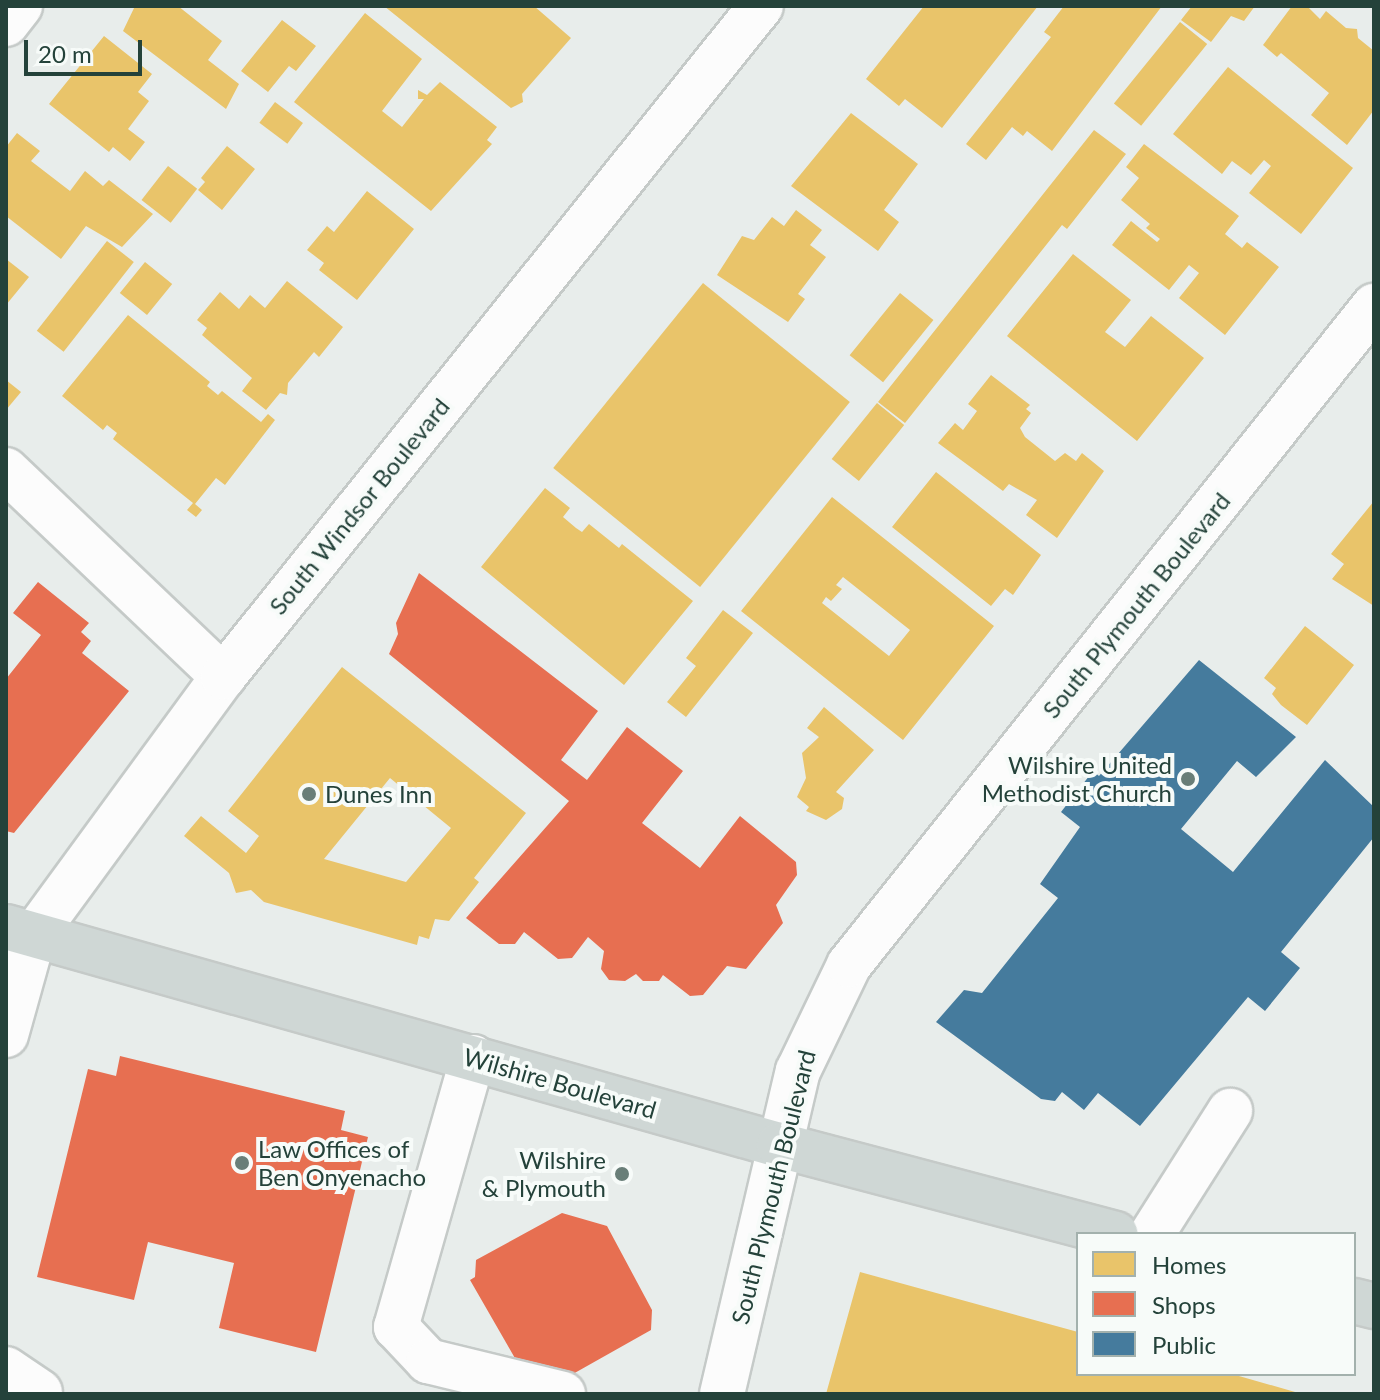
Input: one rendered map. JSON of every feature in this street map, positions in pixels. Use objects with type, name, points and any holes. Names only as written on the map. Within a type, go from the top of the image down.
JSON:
[{"type":"main road","name":"Wilshire Boulevard","points":[[20,931],[779,1145],[1107,1232]]},
{"type":"street","points":[[6,24],[20,6]]},
{"type":"street","name":"South Windsor Boulevard","points":[[6,1035],[20,931],[761,6]]},
{"type":"street","name":"South Plymouth Boulevard","points":[[722,1394],[798,1071],[849,965],[1374,306]]},
{"type":"street","points":[[6,470],[223,677]]},
{"type":"street","points":[[473,1057],[396,1327],[428,1361],[563,1394]]},
{"type":"street","points":[[1153,1232],[1230,1111]]},
{"type":"building: Homes","points":[[135,6],[178,6],[222,41],[208,60],[239,84],[226,109],[123,31]]},
{"type":"building: Homes","points":[[384,6],[534,6],[571,38],[522,94],[523,102],[511,108]]},
{"type":"building: Homes","points":[[924,6],[1038,6],[942,128],[905,99],[899,106],[866,79]]},
{"type":"building: Homes","points":[[1064,6],[1162,6],[1052,151],[1027,131],[1023,136],[1012,127],[986,160],[966,144],[1051,37],[1044,32]]},
{"type":"building: Homes","points":[[1192,6],[1255,6],[1244,21],[1231,16],[1211,42],[1181,20]]},
{"type":"building: Homes","points":[[1292,6],[1307,6],[1320,19],[1326,11],[1346,28],[1357,29],[1358,38],[1374,51],[1374,110],[1347,145],[1311,115],[1329,93],[1281,53],[1277,57],[1263,45]]},
{"type":"building: Homes","points":[[365,13],[422,59],[382,111],[402,127],[424,99],[418,99],[418,90],[427,95],[440,82],[497,127],[487,140],[492,144],[431,211],[294,102]]},
{"type":"building: Homes","points":[[282,20],[316,46],[296,71],[289,66],[268,92],[241,71]]},
{"type":"building: Homes","points":[[1180,22],[1207,44],[1141,126],[1114,104]]},
{"type":"building: Homes","points":[[104,36],[152,74],[138,92],[149,101],[128,129],[145,142],[130,161],[113,147],[109,152],[49,104]]},
{"type":"building: Homes","points":[[1228,67],[1353,168],[1301,234],[1249,193],[1271,166],[1264,160],[1251,175],[1232,161],[1222,174],[1173,134]]},
{"type":"building: Homes","points":[[275,102],[303,123],[287,144],[259,123]]},
{"type":"building: Homes","points":[[851,113],[918,164],[884,210],[899,222],[878,251],[791,186]]},
{"type":"building: Homes","points":[[1094,130],[1126,154],[1067,229],[1062,225],[905,423],[878,402]]},
{"type":"building: Homes","points":[[17,133],[40,151],[31,161],[70,191],[85,171],[103,186],[109,180],[153,214],[122,247],[86,226],[61,259],[6,216],[6,147]]},
{"type":"building: Homes","points":[[1144,144],[1239,216],[1225,234],[1242,248],[1247,242],[1279,267],[1225,335],[1179,298],[1199,273],[1189,265],[1169,290],[1112,245],[1131,221],[1157,242],[1160,239],[1146,228],[1150,224],[1121,200],[1139,178],[1126,167]]},
{"type":"building: Homes","points":[[227,146],[255,169],[222,210],[198,190],[205,182],[201,178]]},
{"type":"building: Homes","points":[[168,166],[197,189],[171,223],[142,200]]},
{"type":"building: Homes","points":[[367,191],[414,229],[357,300],[319,270],[324,263],[307,250],[327,226],[334,232]]},
{"type":"building: Homes","points":[[796,210],[822,230],[810,245],[826,257],[798,294],[805,299],[788,322],[717,275],[742,236],[754,240],[772,217],[784,226]]},
{"type":"building: Homes","points":[[107,241],[134,262],[64,352],[37,331]]},
{"type":"building: Homes","points":[[1073,254],[1131,300],[1105,332],[1125,347],[1151,316],[1204,358],[1137,441],[1007,336]]},
{"type":"building: Homes","points":[[6,259],[29,277],[6,305]]},
{"type":"building: Homes","points":[[145,262],[172,284],[147,315],[120,293]]},
{"type":"building: Homes","points":[[287,281],[343,327],[319,357],[314,352],[288,383],[287,395],[280,393],[266,410],[242,391],[252,378],[202,335],[207,328],[197,320],[220,292],[239,309],[250,295],[265,308]]},
{"type":"building: Homes","points":[[703,283],[850,402],[700,587],[553,468]]},
{"type":"building: Homes","points":[[900,293],[933,320],[883,382],[850,355]]},
{"type":"building: Homes","points":[[128,315],[210,382],[207,386],[218,395],[222,391],[261,422],[268,414],[275,420],[225,485],[216,478],[195,504],[202,510],[196,517],[187,510],[193,503],[113,439],[117,433],[107,425],[103,430],[62,396]]},
{"type":"building: Homes","points":[[991,375],[1030,405],[1026,409],[1031,413],[1020,428],[1025,437],[1055,461],[1065,453],[1076,461],[1082,453],[1104,471],[1057,538],[1026,515],[1037,500],[1009,484],[1003,491],[938,443],[955,423],[963,430],[977,411],[968,404]]},
{"type":"building: Homes","points":[[6,380],[21,392],[6,410]]},
{"type":"building: Homes","points":[[877,403],[904,425],[859,481],[832,459]]},
{"type":"building: Homes","points":[[936,472],[1041,555],[1013,595],[1005,589],[991,606],[892,527]]},
{"type":"building: Homes","points":[[545,488],[570,508],[563,517],[576,528],[582,532],[589,524],[619,548],[622,544],[693,601],[624,685],[481,567]]},
{"type":"building: Homes","points":[[832,497],[994,626],[903,740],[741,611]],"holes":[[[843,577],[910,630],[889,656],[822,603],[826,597],[831,601],[842,589],[836,585]]]},
{"type":"building: Homes","points":[[1374,501],[1374,606],[1332,579],[1344,564],[1331,554]]},
{"type":"building: Homes","points":[[723,610],[753,633],[686,717],[667,702],[696,666],[686,658]]},
{"type":"building: Homes","points":[[1305,626],[1354,665],[1307,725],[1281,705],[1272,694],[1276,688],[1264,678]]},
{"type":"building: Homes","name":"Dunes Inn","points":[[342,667],[526,813],[474,878],[479,882],[449,921],[435,919],[429,939],[419,936],[417,945],[264,902],[251,890],[236,893],[229,873],[184,836],[201,816],[246,853],[259,836],[228,811]],"holes":[[[390,778],[451,828],[406,882],[324,859]]]},
{"type":"building: Homes","points":[[824,707],[874,750],[836,792],[844,798],[842,809],[826,820],[806,811],[809,807],[797,797],[806,778],[802,753],[819,737],[807,728]]},
{"type":"building: Homes","points":[[860,1272],[1076,1331],[1076,1376],[1239,1376],[1302,1394],[826,1394]]},
{"type":"building: Shops","points":[[419,573],[598,711],[561,760],[587,780],[627,727],[683,771],[642,823],[700,868],[740,816],[796,862],[797,875],[776,905],[783,923],[746,969],[727,966],[703,995],[690,996],[663,975],[659,981],[643,981],[636,974],[625,981],[609,980],[601,969],[604,951],[588,937],[572,958],[558,959],[524,932],[515,944],[499,944],[466,918],[569,801],[389,654],[398,634],[396,623]]},
{"type":"building: Shops","points":[[38,582],[89,623],[81,632],[91,641],[82,653],[129,691],[14,833],[6,831],[6,679],[41,635],[13,613]]},
{"type":"building: Shops","points":[[120,1056],[345,1111],[341,1130],[368,1137],[316,1352],[219,1328],[234,1263],[148,1242],[134,1300],[37,1277],[88,1069],[116,1076]]},
{"type":"building: Shops","points":[[562,1213],[607,1226],[652,1310],[651,1330],[564,1379],[520,1367],[470,1280],[475,1277],[476,1260]]},
{"type":"building: Public","points":[[1199,660],[1296,737],[1256,777],[1237,761],[1181,829],[1233,872],[1325,760],[1374,807],[1374,837],[1281,952],[1300,968],[1265,1011],[1248,997],[1140,1126],[1098,1093],[1084,1110],[1062,1092],[1055,1101],[1041,1099],[936,1022],[964,990],[982,993],[1058,898],[1040,884],[1080,827],[1061,812],[1093,771],[1099,776]]},
{"type":"place","name":"Wilshire United Methodist Church","points":[[1188,779]]},
{"type":"place","name":"Dunes Inn","points":[[309,794]]},
{"type":"place","name":"Law Offices of Ben Onyenacho","points":[[242,1163]]},
{"type":"place","name":"Wilshire & Plymouth","points":[[622,1174]]}]
